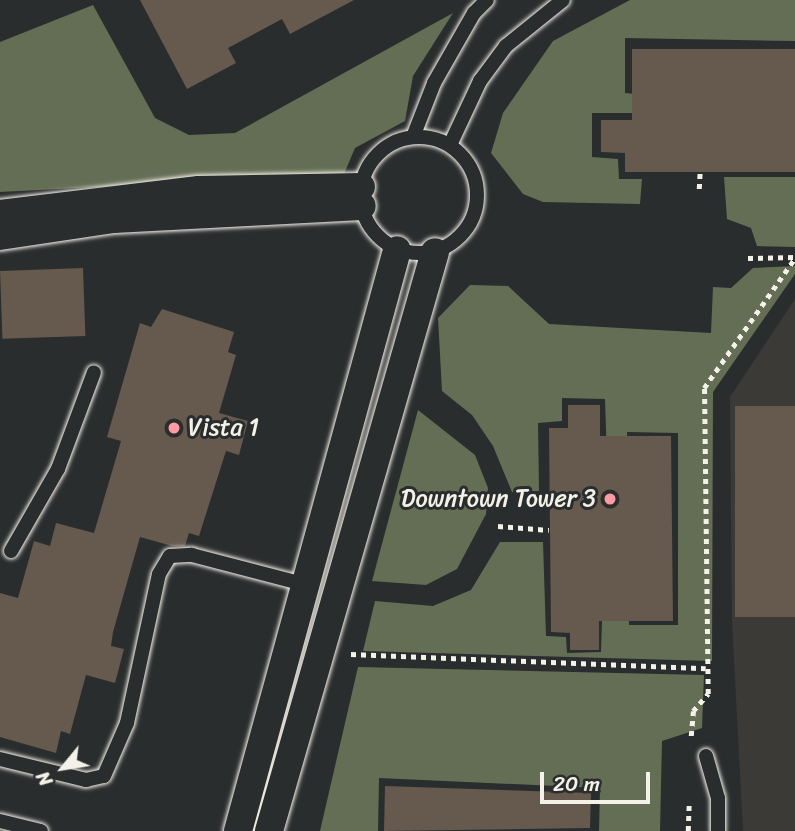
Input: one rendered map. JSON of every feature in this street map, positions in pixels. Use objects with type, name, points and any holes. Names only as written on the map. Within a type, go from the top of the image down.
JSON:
[{"type":"street","points":[[0,214],[199,190],[361,196]]},
{"type":"street","points":[[0,236],[114,219],[361,196]]},
{"type":"street","points":[[238,831],[305,578],[397,250]]},
{"type":"street","points":[[269,831],[319,653],[403,378],[435,251]]},
{"type":"street","points":[[305,578],[341,579]]},
{"type":"lane","points":[[413,137],[434,83],[474,13],[487,0]]},
{"type":"lane","points":[[450,145],[480,81],[506,46],[562,0]]},
{"type":"lane","points":[[413,137],[450,145],[474,175],[475,213],[452,244],[435,251],[397,250],[381,240],[361,196],[378,153],[413,137]]},
{"type":"lane","points":[[11,551],[58,469],[93,372]]},
{"type":"lane","points":[[0,759],[86,780],[104,776],[127,723],[159,575],[170,556],[192,555],[305,578]]},
{"type":"lane","points":[[706,755],[718,798],[718,831]]},
{"type":"lane","points":[[0,821],[41,831]]},
{"type":"path","points":[[698,189],[700,172]]},
{"type":"path","points":[[748,258],[795,257]]},
{"type":"path","points":[[691,741],[693,711],[708,694],[704,388],[795,257]]},
{"type":"path","points":[[498,526],[549,530]]},
{"type":"path","points":[[319,653],[706,668]]},
{"type":"path","points":[[688,831],[689,795]]},
{"type":"shaded area","points":[[795,299],[795,831],[743,831],[732,621],[730,397]]},
{"type":"green space","points":[[630,0],[795,0],[795,41],[625,38],[625,93],[656,96],[655,113],[592,113],[592,157],[618,159],[619,179],[642,179],[640,204],[543,202],[523,194],[491,153],[503,113],[553,41]]},
{"type":"green space","points":[[93,5],[155,118],[189,135],[235,133],[453,13],[413,76],[405,121],[355,148],[344,174],[0,192],[0,42]]},
{"type":"green space","points":[[724,177],[795,177],[795,247],[757,246],[751,228],[727,219]]},
{"type":"green space","points":[[795,266],[795,274],[713,392],[712,661],[363,651],[375,601],[433,606],[471,590],[500,542],[543,542],[546,636],[566,637],[567,653],[601,652],[603,590],[628,590],[629,625],[678,625],[678,433],[627,432],[628,459],[607,459],[605,399],[562,398],[562,421],[538,423],[539,491],[512,492],[493,446],[472,415],[442,391],[438,318],[470,285],[508,286],[549,324],[711,333],[713,287],[731,288],[753,268]]},
{"type":"green space","points":[[418,410],[475,455],[488,488],[486,514],[457,569],[426,585],[372,581]]},
{"type":"green space","points":[[358,667],[704,675],[702,728],[662,741],[660,831],[599,831],[600,788],[379,778],[378,831],[320,831]]},
{"type":"building","points":[[140,0],[354,0],[290,34],[282,19],[228,48],[236,63],[187,89]]},
{"type":"building","points":[[632,49],[795,49],[795,172],[625,172],[625,153],[601,152],[601,120],[632,120]]},
{"type":"building","points":[[83,268],[85,336],[2,339],[0,271]]},
{"type":"building","points":[[162,309],[234,332],[228,352],[236,355],[219,413],[248,421],[239,455],[226,451],[199,536],[189,533],[185,546],[172,546],[140,537],[113,632],[111,646],[124,649],[115,683],[86,675],[70,734],[61,731],[56,753],[0,737],[0,593],[18,598],[34,541],[50,546],[56,523],[94,533],[121,441],[107,437],[140,323],[151,327]]},
{"type":"building","name":"Downtown Tower 3","points":[[568,405],[600,405],[600,436],[671,436],[673,621],[599,621],[599,650],[570,650],[570,633],[551,632],[549,428],[568,428]]},
{"type":"building","points":[[735,406],[795,406],[795,617],[735,617]]},
{"type":"building","points":[[385,786],[591,793],[590,828],[384,831]]},
{"type":"place","name":"Vista 1","points":[[174,428]]},
{"type":"place","name":"Downtown Tower 3","points":[[610,499]]}]
